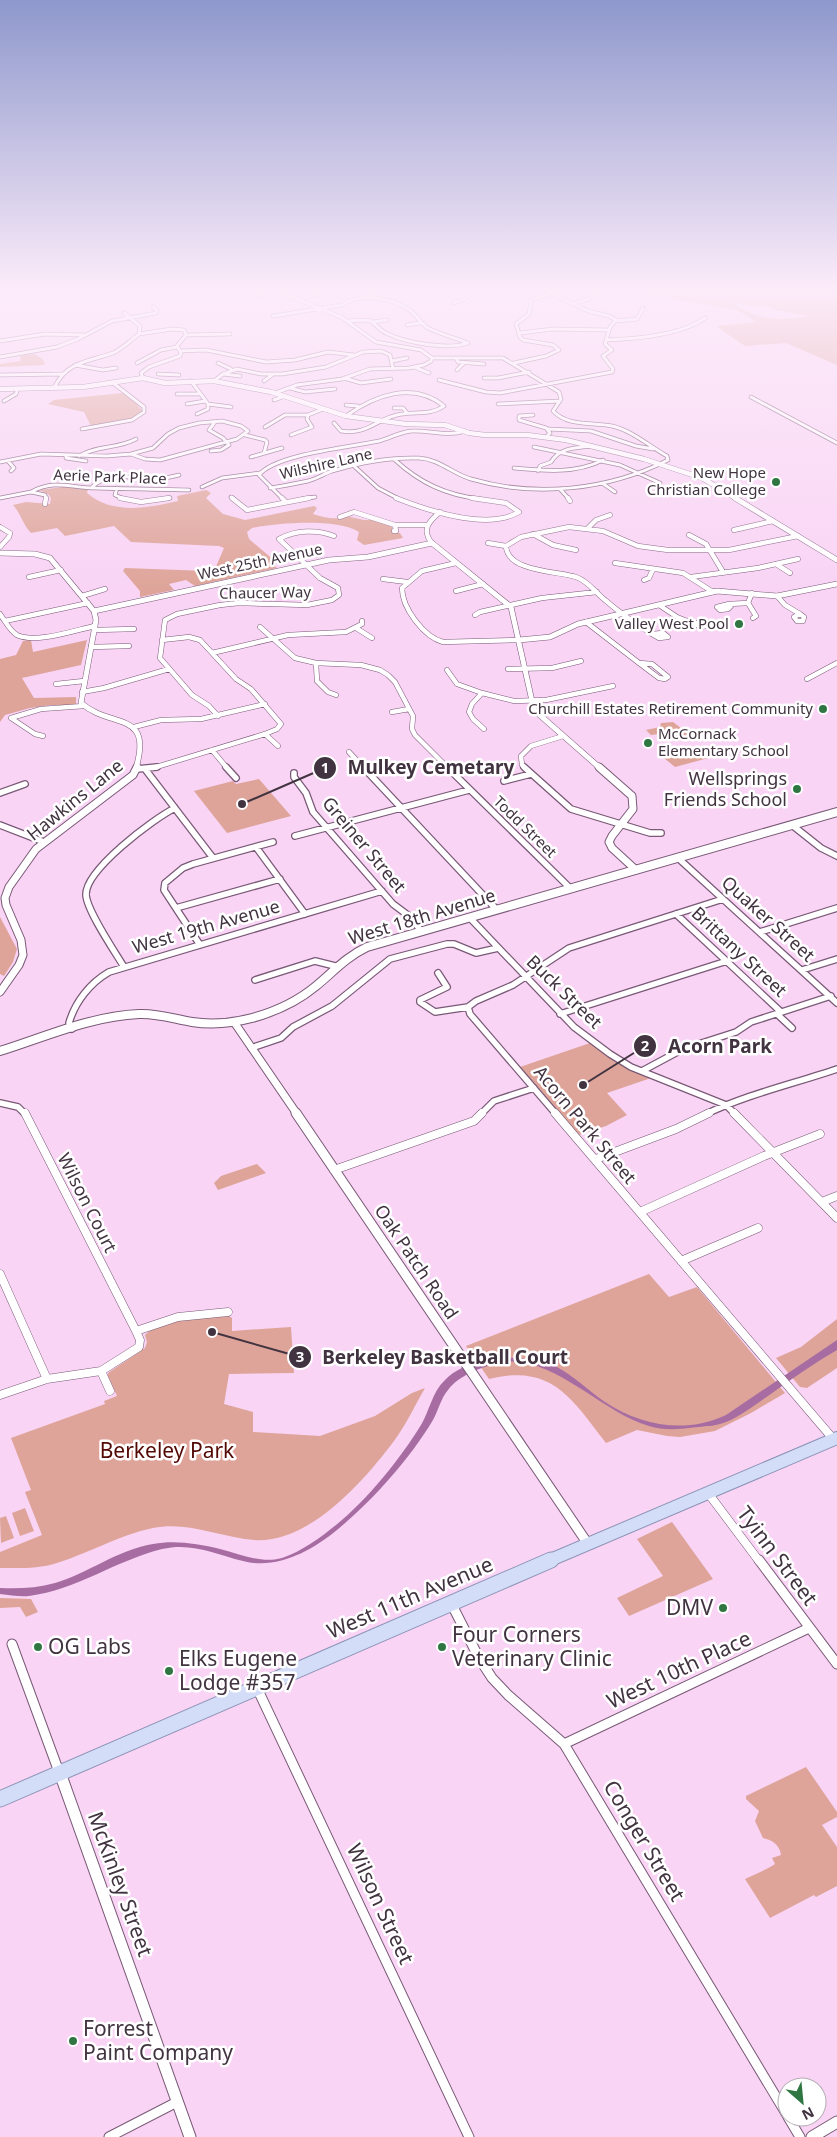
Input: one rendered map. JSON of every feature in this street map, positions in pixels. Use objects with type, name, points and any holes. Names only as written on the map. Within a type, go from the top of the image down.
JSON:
[{"type":"main road","name":"West 18th Avenue","points":[[0,1051],[114,1017],[138,1014],[159,1015],[204,1023],[234,1022],[266,1013],[289,1003],[314,987],[335,966],[359,950],[837,812]]},
{"type":"main road","name":"West 11th Avenue","points":[[0,1799],[450,1603],[835,1439]]},
{"type":"street","points":[[4,401],[16,394],[17,391]]},
{"type":"street","points":[[82,429],[132,420],[144,412],[144,407],[123,391]]},
{"type":"street","points":[[197,391],[207,402]]},
{"type":"street","points":[[263,391],[346,416],[415,425],[445,425],[485,435],[516,434],[546,437],[592,446],[660,464],[702,478],[837,560]]},
{"type":"street","points":[[275,393],[280,391]]},
{"type":"street","points":[[301,391],[318,391]]},
{"type":"street","points":[[482,391],[491,393],[516,391]]},
{"type":"street","points":[[557,391],[560,401],[553,411],[560,417],[618,428],[669,458],[660,464]]},
{"type":"street","points":[[334,423],[339,430],[353,433],[370,429],[407,413],[440,409],[443,404],[429,395],[420,392],[384,396],[358,406],[346,416]]},
{"type":"street","points":[[177,394],[199,394]]},
{"type":"street","points":[[274,400],[284,396]]},
{"type":"street","points":[[751,397],[837,443]]},
{"type":"street","points":[[498,404],[560,401]]},
{"type":"street","points":[[197,414],[206,410],[207,402]]},
{"type":"street","points":[[187,404],[207,402],[231,407]]},
{"type":"street","points":[[346,405],[358,406]]},
{"type":"street","points":[[394,408],[402,408],[407,413]]},
{"type":"street","points":[[265,427],[285,415],[308,415],[323,409]]},
{"type":"street","points":[[423,412],[437,414]]},
{"type":"street","points":[[291,435],[312,427],[307,419],[308,415]]},
{"type":"street","points":[[533,415],[518,416],[519,420],[548,429],[574,428],[590,431],[634,444],[643,449],[654,449]]},
{"type":"street","points":[[215,422],[210,430],[228,442]]},
{"type":"street","points":[[0,462],[40,454],[105,458],[130,454],[158,446],[168,434],[176,429],[215,422],[238,423],[248,431],[244,436],[228,442],[160,460],[145,459],[130,454]]},
{"type":"street","points":[[546,437],[550,433],[548,429]]},
{"type":"street","points":[[202,487],[218,480],[241,474],[260,473],[270,467],[314,452],[380,441],[406,432],[456,434],[465,431]]},
{"type":"street","points":[[244,436],[265,440],[267,442],[264,453]]},
{"type":"street","points":[[79,456],[91,450],[123,445],[136,439]]},
{"type":"street","points":[[211,452],[226,447],[229,444],[228,442]]},
{"type":"street","points":[[538,470],[543,464],[551,462],[560,452],[592,446]]},
{"type":"street","points":[[534,447],[603,460],[620,465],[660,483]]},
{"type":"street","points":[[252,456],[282,448]]},
{"type":"street","points":[[66,455],[66,458],[70,460],[86,461]]},
{"type":"street","name":"Wilshire Lane","points":[[270,488],[314,480],[329,472],[414,458],[431,459],[441,462],[460,475],[477,480],[531,489],[560,489],[602,483],[660,464]]},
{"type":"street","points":[[355,467],[374,485],[410,504],[440,512],[488,520],[508,518],[519,513],[517,508],[507,504],[463,497],[431,487],[413,477],[395,460]]},
{"type":"street","points":[[514,468],[561,470],[594,465],[603,460]]},
{"type":"street","points":[[8,461],[14,468],[12,471]]},
{"type":"street","points":[[260,473],[261,479],[286,502]]},
{"type":"street","points":[[91,488],[96,481],[107,478],[157,479],[179,475]]},
{"type":"street","points":[[602,483],[615,492]]},
{"type":"street","name":"Aerie Park Place","points":[[0,498],[31,492],[40,487],[50,485],[72,484],[91,488],[189,490]]},
{"type":"street","points":[[117,488],[115,495],[125,500],[150,501],[170,498]]},
{"type":"street","points":[[560,489],[570,501]]},
{"type":"street","points":[[31,492],[45,495],[45,504]]},
{"type":"street","points":[[231,497],[243,509],[248,510],[315,497]]},
{"type":"street","points":[[340,516],[346,512],[356,512],[395,525],[426,525]]},
{"type":"street","points":[[440,512],[426,525],[426,537],[509,605],[512,610],[519,640],[531,701],[536,712],[632,796],[634,809],[610,838],[609,843],[636,870]]},
{"type":"street","points":[[588,528],[596,520],[610,516]]},
{"type":"street","points":[[734,530],[774,521]]},
{"type":"street","points":[[394,532],[396,531],[395,525]]},
{"type":"street","points":[[0,527],[10,533],[9,537],[0,547]]},
{"type":"street","points":[[652,634],[622,614],[596,592],[590,583],[578,577],[530,569],[509,555],[506,552],[506,546],[514,539],[562,528],[588,528],[611,533],[630,543],[648,548],[668,550],[712,551],[750,547],[798,536]]},
{"type":"street","points":[[274,535],[281,538],[312,532],[334,536]]},
{"type":"street","points":[[533,534],[553,545],[576,550]]},
{"type":"street","points":[[689,535],[708,544],[723,572]]},
{"type":"street","points":[[281,538],[280,541],[306,565]]},
{"type":"street","name":"West 25th Avenue","points":[[94,610],[336,559],[368,557],[432,543]]},
{"type":"street","points":[[488,543],[506,546]]},
{"type":"street","points":[[0,553],[40,554],[50,558],[94,610],[96,616],[80,699],[84,706]]},
{"type":"street","points":[[691,577],[776,564],[798,558]]},
{"type":"street","points":[[456,563],[425,570],[407,582],[402,588],[402,595],[425,635],[430,639],[443,642],[550,638],[572,626],[586,622],[713,592],[730,590],[777,596],[837,584]]},
{"type":"street","points":[[615,563],[680,573],[691,577],[713,592]]},
{"type":"street","points":[[776,564],[790,573]]},
{"type":"street","name":"Chaucer Way","points":[[162,640],[165,620],[175,614],[228,604],[319,604],[337,598],[340,593],[338,588],[320,578],[306,565]]},
{"type":"street","points":[[644,580],[649,578],[653,569]]},
{"type":"street","points":[[30,577],[61,570]]},
{"type":"street","points":[[384,579],[407,582]]},
{"type":"street","points":[[456,591],[483,584]]},
{"type":"street","points":[[82,596],[105,589]]},
{"type":"street","points":[[475,615],[480,612],[544,597],[596,592]]},
{"type":"street","points":[[748,603],[752,593]]},
{"type":"street","points":[[777,596],[782,604],[801,614]]},
{"type":"street","points":[[289,604],[291,598]]},
{"type":"street","points":[[337,598],[345,599]]},
{"type":"street","points":[[5,620],[88,603]]},
{"type":"street","points":[[729,604],[748,603]]},
{"type":"street","points":[[748,603],[756,616],[753,618]]},
{"type":"street","points":[[659,605],[677,617],[693,624]]},
{"type":"street","points":[[0,614],[13,632],[24,638],[94,628],[134,628]]},
{"type":"street","points":[[212,652],[272,639],[335,633],[356,628],[362,624],[362,621]]},
{"type":"street","points":[[586,622],[639,663],[659,678],[665,679],[668,677],[652,664],[639,663]]},
{"type":"street","points":[[311,634],[312,626]]},
{"type":"street","name":"Todd Street","points":[[260,627],[294,658],[316,663],[356,664],[380,670],[395,682],[413,717],[412,729],[415,735],[571,889]]},
{"type":"street","points":[[356,628],[372,638]]},
{"type":"street","points":[[137,769],[145,769],[265,734],[282,724],[249,687],[236,679],[200,640],[192,636],[162,640],[160,655],[169,668],[192,695],[209,706],[218,716]]},
{"type":"street","points":[[91,646],[129,646]]},
{"type":"street","points":[[508,669],[552,668],[581,661]]},
{"type":"street","points":[[316,663],[317,681],[328,692],[336,695]]},
{"type":"street","points":[[806,679],[837,663]]},
{"type":"street","points":[[82,692],[99,690],[169,668]]},
{"type":"street","points":[[447,670],[457,684],[482,693],[511,700],[531,701],[564,698],[613,686]]},
{"type":"street","points":[[56,684],[84,681]]},
{"type":"street","points":[[482,693],[469,706],[468,713],[484,729]]},
{"type":"street","points":[[43,736],[35,734],[11,718],[34,710],[84,706],[134,727],[157,721],[196,720],[265,704]]},
{"type":"street","points":[[392,712],[409,709]]},
{"type":"street","name":"Hawkins Lane","points":[[0,992],[19,965],[23,955],[21,940],[6,909],[6,892],[33,853],[44,842],[129,778],[137,769],[142,740],[134,727]]},
{"type":"street","points":[[265,734],[278,746]]},
{"type":"street","points":[[564,736],[537,743],[524,751],[521,762],[531,774],[569,808],[650,833],[661,833]]},
{"type":"street","points":[[212,750],[236,778]]},
{"type":"street","points":[[348,752],[496,910]]},
{"type":"street","points":[[145,769],[213,858]]},
{"type":"street","name":"Greiner Street","points":[[294,773],[294,777],[306,793],[310,809],[382,892],[422,932]]},
{"type":"street","points":[[504,781],[531,774]]},
{"type":"street","points":[[0,793],[25,784]]},
{"type":"street","points":[[295,836],[469,790]]},
{"type":"street","points":[[124,967],[88,901],[87,888],[94,875],[107,860],[175,808]]},
{"type":"street","points":[[792,825],[821,848],[837,856]]},
{"type":"street","points":[[2,827],[44,842]]},
{"type":"street","points":[[200,945],[163,889],[165,883],[184,868],[273,842]]},
{"type":"street","points":[[256,847],[305,914]]},
{"type":"street","name":"Quaker Street","points":[[678,858],[837,1003]]},
{"type":"street","points":[[176,908],[280,879]]},
{"type":"street","name":"West 19th Avenue","points":[[72,1029],[69,1023],[71,1015],[88,988],[102,975],[382,892]]},
{"type":"street","points":[[438,973],[448,986],[420,1000],[430,1010],[438,1012],[468,1007],[476,1001],[508,988],[570,948],[723,899]]},
{"type":"street","points":[[760,932],[837,908]]},
{"type":"street","name":"Brittany Street","points":[[676,914],[727,961],[792,1028]]},
{"type":"street","name":"Buck Street","points":[[470,918],[574,1027],[610,1054],[642,1072],[726,1105],[837,1218]]},
{"type":"street","points":[[251,1048],[281,1038],[293,1027],[332,1006],[390,958],[403,957],[447,944],[454,944],[476,953],[498,948]]},
{"type":"street","points":[[802,970],[837,959]]},
{"type":"street","points":[[255,980],[315,961],[335,966]]},
{"type":"street","points":[[560,1014],[727,961]]},
{"type":"street","points":[[642,1072],[676,1052],[736,1032],[748,1023],[831,996]]},
{"type":"street","name":"Acorn Park Street","points":[[468,1007],[470,1014],[835,1439]]},
{"type":"street","name":"Oak Patch Road","points":[[234,1022],[588,1544]]},
{"type":"street","points":[[596,1160],[676,1129],[726,1105],[837,1069]]},
{"type":"street","points":[[334,1170],[474,1120],[494,1101],[534,1088]]},
{"type":"street","name":"Wilson Court","points":[[0,1102],[18,1107],[24,1112],[136,1331]]},
{"type":"street","points":[[640,1212],[773,1152],[820,1134]]},
{"type":"street","points":[[822,1202],[837,1196]]},
{"type":"street","points":[[681,1260],[758,1228]]},
{"type":"street","points":[[0,1274],[47,1379]]},
{"type":"street","points":[[0,1396],[47,1379],[101,1371],[139,1347],[140,1340],[136,1331],[178,1317],[228,1312]]},
{"type":"street","points":[[101,1371],[110,1391]]},
{"type":"street","name":"Tyinn Street","points":[[708,1493],[837,1664]]},
{"type":"street","name":"Conger Street","points":[[450,1603],[490,1674],[500,1687],[552,1730],[564,1744],[777,2098]]},
{"type":"street","name":"West 10th Place","points":[[564,1744],[809,1628]]},
{"type":"street","name":"McKinley Street","points":[[12,1644],[190,2137]]},
{"type":"street","name":"Wilson Street","points":[[257,1688],[468,2137]]},
{"type":"street","points":[[109,2137],[177,2102]]},
{"type":"street","points":[[812,2137],[837,2122]]},
{"type":"green space","points":[[127,394],[142,410],[133,418],[112,423],[91,426],[84,412],[48,404],[54,400]]},
{"type":"green space","points":[[71,486],[88,489],[87,493],[108,505],[131,508],[155,506],[178,501],[177,496],[206,490],[211,493],[206,498],[223,514],[245,520],[314,506],[317,508],[313,514],[330,518],[346,516],[374,520],[391,526],[393,530],[391,532],[400,533],[403,538],[364,545],[357,540],[359,532],[349,528],[322,523],[291,523],[252,528],[247,532],[249,539],[275,561],[272,564],[277,568],[195,586],[186,580],[169,584],[174,590],[140,597],[140,591],[123,571],[125,568],[207,571],[215,569],[224,548],[219,546],[131,542],[114,526],[65,536],[57,528],[31,533],[13,505],[26,502],[50,504],[51,498],[48,494],[39,490]]},
{"type":"green space","points":[[31,640],[33,652],[87,640],[81,665],[22,678],[34,698],[76,697],[76,704],[72,706],[51,705],[30,708],[5,715],[0,722],[0,659],[16,655],[23,641]]},
{"type":"green space","points":[[673,722],[690,735],[676,740],[666,733],[651,735],[646,730],[660,727],[661,723]]},
{"type":"green space","points":[[700,748],[712,757],[675,767],[664,758]]},
{"type":"green space","points":[[259,779],[291,816],[227,833],[194,791],[233,781],[236,784]]},
{"type":"green space","points":[[0,917],[17,949],[13,962],[4,976],[0,974]]},
{"type":"green space","points":[[590,1043],[614,1061],[654,1077],[607,1093],[627,1115],[606,1126],[579,1135],[520,1067]]},
{"type":"green space","points":[[257,1164],[266,1173],[218,1190],[214,1183],[221,1176]]},
{"type":"green space","points":[[649,1274],[669,1297],[697,1287],[785,1393],[715,1431],[680,1437],[637,1430],[606,1443],[571,1399],[558,1389],[545,1381],[529,1376],[511,1375],[489,1379],[466,1346]]},
{"type":"green space","name":"Berkeley Park","points":[[229,1316],[232,1318],[232,1331],[291,1327],[294,1373],[229,1374],[224,1404],[253,1412],[253,1432],[320,1436],[375,1416],[412,1393],[425,1388],[398,1435],[367,1474],[333,1507],[315,1521],[295,1532],[275,1539],[254,1540],[179,1526],[166,1526],[128,1535],[50,1565],[29,1568],[0,1568],[0,1552],[42,1535],[25,1492],[31,1490],[11,1438],[105,1404],[104,1401],[117,1396],[108,1373],[145,1348],[147,1342],[145,1335],[153,1329],[173,1321],[197,1317]]},
{"type":"green space","points":[[837,1319],[837,1368],[807,1388],[800,1387],[776,1358],[801,1347]]},
{"type":"green space","points":[[25,1508],[34,1531],[20,1536],[12,1513]]},
{"type":"green space","points":[[6,1516],[14,1538],[1,1543],[0,1518]]},
{"type":"green space","points":[[672,1522],[713,1579],[629,1616],[617,1598],[663,1576],[637,1539]]},
{"type":"green space","points":[[0,1598],[31,1599],[38,1612],[26,1617],[20,1607],[0,1608]]},
{"type":"green space","points":[[806,1767],[837,1812],[837,1817],[822,1825],[837,1847],[837,1886],[816,1897],[814,1895],[770,1918],[745,1879],[775,1864],[772,1858],[781,1855],[779,1848],[775,1844],[763,1838],[755,1821],[759,1811],[746,1799],[746,1796]]},
{"type":"shaded area","points":[[837,1340],[837,1350],[737,1417],[719,1424],[679,1429],[655,1428],[631,1419],[556,1374],[537,1366],[518,1362],[499,1363],[485,1367],[464,1376],[448,1390],[433,1420],[413,1450],[363,1506],[327,1538],[293,1557],[281,1561],[256,1563],[193,1548],[173,1547],[145,1554],[63,1588],[46,1593],[26,1596],[0,1594],[0,1588],[28,1588],[55,1583],[80,1574],[127,1551],[153,1544],[170,1542],[195,1544],[266,1560],[282,1558],[296,1552],[330,1530],[360,1503],[383,1478],[413,1438],[441,1385],[457,1370],[477,1362],[491,1359],[520,1358],[548,1363],[575,1379],[605,1402],[633,1417],[664,1425],[680,1426],[711,1421],[726,1415]]},
{"type":"place","name":"New Hope Christian College","points":[[776,482]]},
{"type":"place","name":"Valley West Pool","points":[[739,624]]},
{"type":"place","name":"Churchill Estates Retirement Community","points":[[823,709]]},
{"type":"place","name":"McCornack Elementary School","points":[[648,743]]},
{"type":"place","name":"Wellsprings Friends School","points":[[797,789]]},
{"type":"place","name":"Mulkey Cemetary","points":[[242,804]]},
{"type":"place","name":"Acorn Park","points":[[583,1085]]},
{"type":"place","name":"Berkeley Basketball Court","points":[[212,1332]]},
{"type":"place","name":"DMV","points":[[723,1608]]},
{"type":"place","name":"OG Labs","points":[[38,1647]]},
{"type":"place","name":"Four Corners Veterinary Clinic","points":[[442,1647]]},
{"type":"place","name":"Elks Eugene Lodge #357","points":[[169,1671]]},
{"type":"place","name":"Forrest Paint Company","points":[[73,2041]]}]
